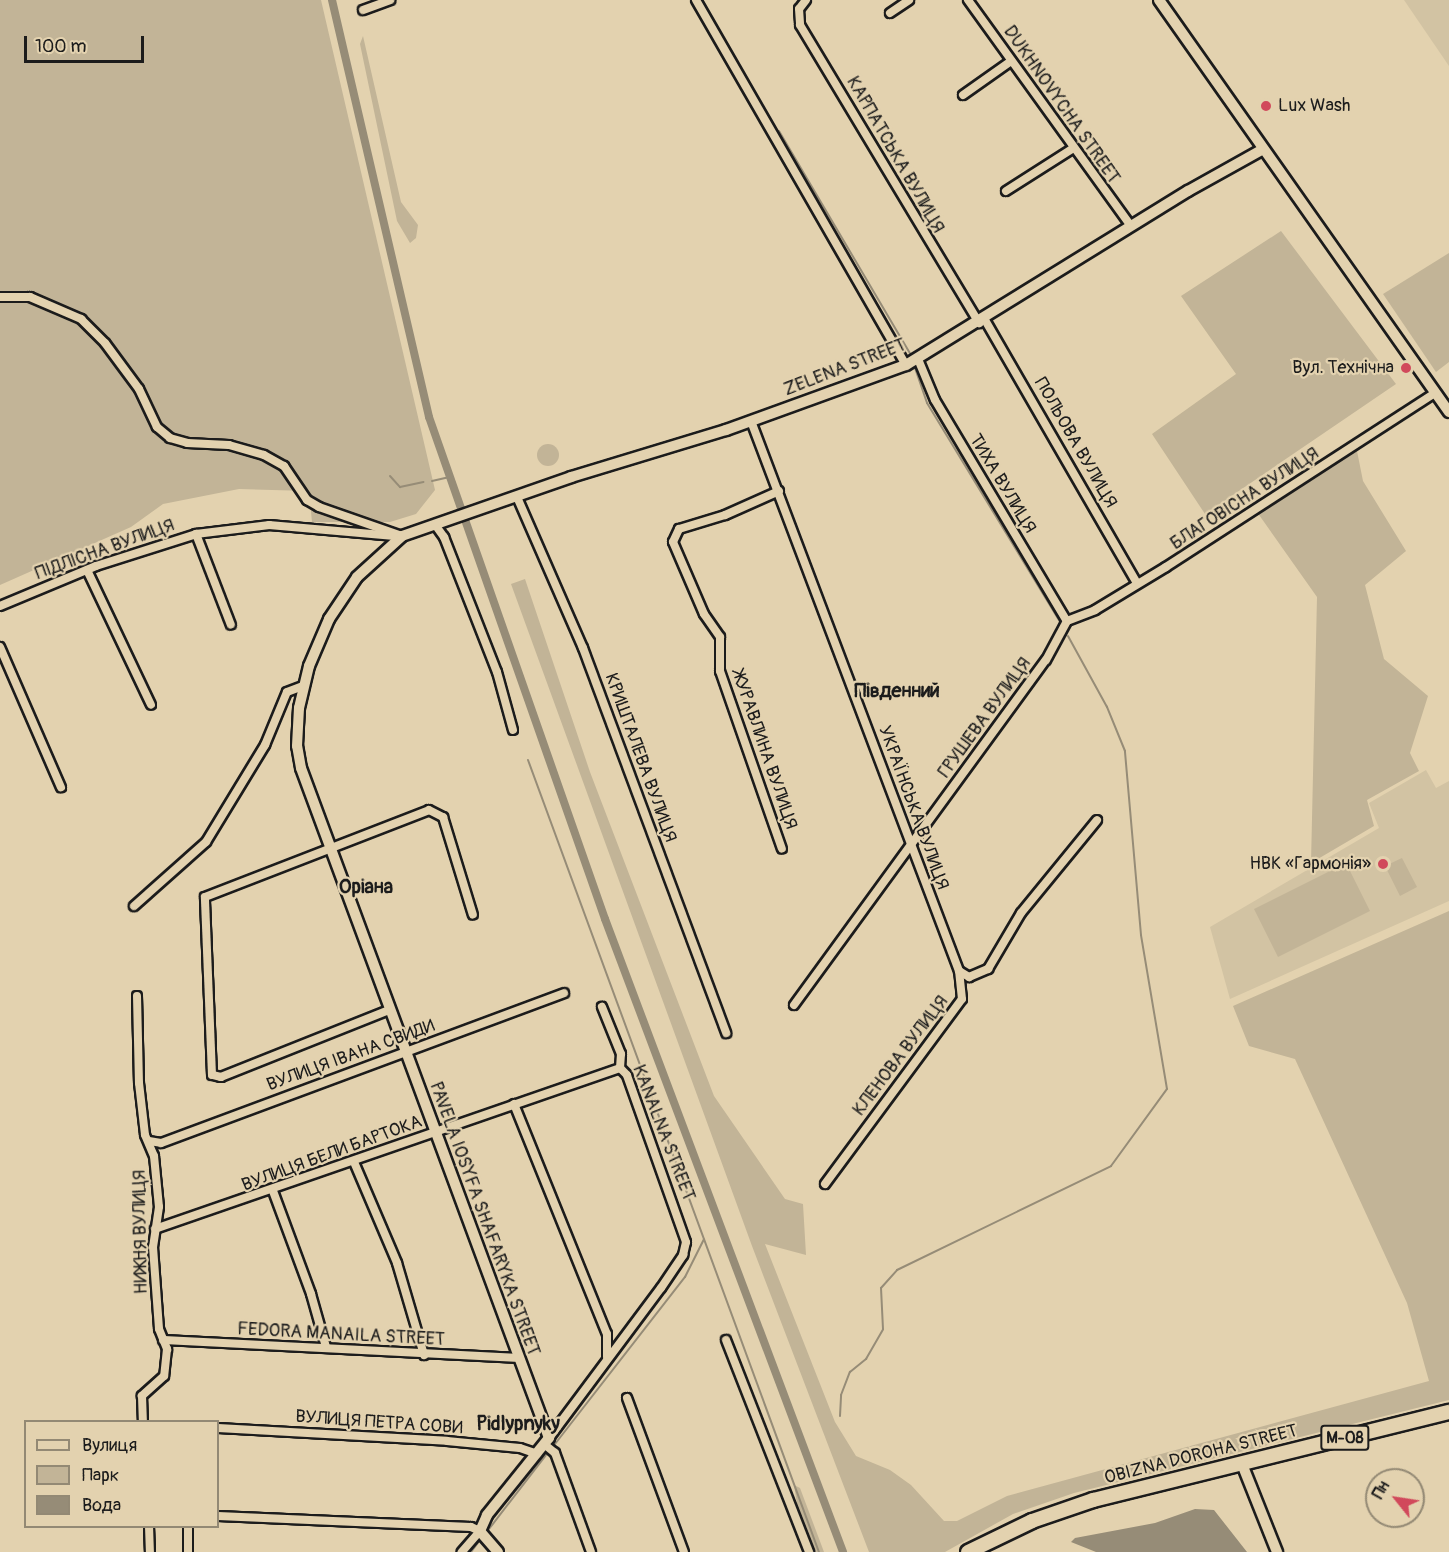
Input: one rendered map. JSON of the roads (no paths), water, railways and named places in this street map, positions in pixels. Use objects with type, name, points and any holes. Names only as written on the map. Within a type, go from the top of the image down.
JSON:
[{"type":"highway","name":"OBIZNA DOROHA STREET","points":[[968,1552],[1051,1514],[1449,1412]]},
{"type":"street","points":[[363,10],[390,0]]},
{"type":"street","points":[[696,0],[906,364]]},
{"type":"street","name":"КАРПАТСЬКА ВУЛИЦЯ","points":[[806,0],[799,9],[800,25],[982,321]]},
{"type":"street","points":[[890,13],[909,0]]},
{"type":"street","name":"DUKHNOVYCHA STREET","points":[[968,0],[1072,149],[1131,226]]},
{"type":"street","points":[[1159,0],[1449,412]]},
{"type":"street","points":[[963,95],[1011,61]]},
{"type":"street","name":"ZELENA STREET","points":[[402,536],[751,421],[918,359],[1131,226],[1263,148]]},
{"type":"street","points":[[1006,191],[1072,149]]},
{"type":"street","points":[[0,297],[30,297],[81,319],[105,343],[139,389],[157,428],[170,438],[187,443],[229,445],[264,455],[284,466],[307,500],[319,507],[402,536]]},
{"type":"street","name":"ПОЛЬОВА ВУЛИЦЯ","points":[[982,321],[1136,582]]},
{"type":"street","name":"ТИХА ВУЛИЦЯ","points":[[918,359],[935,400],[1067,621]]},
{"type":"street","name":"БЛАГОВІСНА ВУЛИЦЯ","points":[[1067,621],[1095,610],[1136,582],[1261,508],[1435,393]]},
{"type":"street","name":"УКРАЇНСЬКА ВУЛИЦЯ","points":[[751,421],[959,971]]},
{"type":"street","name":"ЖУРАВЛИНА ВУЛИЦЯ","points":[[779,491],[725,515],[679,529],[673,542],[704,614],[720,636],[720,671],[782,849]]},
{"type":"street","name":"КРИШТАЛЕВА ВУЛИЦЯ","points":[[517,497],[583,648],[726,1033]]},
{"type":"street","name":"ПІДЛІСНА ВУЛИЦЯ","points":[[0,606],[87,570],[196,534],[269,525],[402,536]]},
{"type":"street","points":[[436,526],[444,537],[496,672],[513,730]]},
{"type":"street","points":[[196,534],[231,625]]},
{"type":"street","name":"PAVELA IOSYFA SHAFARYKA STREET","points":[[402,536],[374,560],[340,600],[317,643],[303,686],[297,746],[329,848],[436,1133],[516,1358],[547,1441],[555,1453],[591,1552]]},
{"type":"street","points":[[87,570],[151,705]]},
{"type":"street","name":"ГРУШЕВА ВУЛИЦЯ","points":[[794,1005],[1046,660],[1067,621]]},
{"type":"street","points":[[0,647],[61,787]]},
{"type":"street","points":[[134,906],[206,842],[265,746],[287,692],[303,686]]},
{"type":"street","points":[[389,1010],[221,1077],[210,1071],[205,897],[329,848],[436,811],[443,817],[473,915]]},
{"type":"street","points":[[959,971],[969,977],[988,969],[1021,913],[1097,820]]},
{"type":"street","name":"КЛЕНОВА ВУЛИЦЯ","points":[[825,1184],[962,999],[959,971]]},
{"type":"street","name":"ВУЛИЦЯ ІВАНА СВИДИ","points":[[149,1141],[161,1143],[564,993]]},
{"type":"street","name":"НИЖНЯ ВУЛИЦЯ","points":[[137,996],[139,1083],[145,1135],[149,1141],[159,1207],[155,1229],[159,1329],[167,1349],[164,1376],[142,1396],[143,1420]]},
{"type":"street","name":"KANALNA STREET","points":[[602,1007],[621,1054],[620,1068],[627,1075],[687,1235],[683,1255],[607,1359]]},
{"type":"street","name":"ВУЛИЦЯ БЕЛИ БАРТОКА","points":[[155,1229],[273,1191],[620,1068]]},
{"type":"street","points":[[462,1552],[480,1531],[487,1515],[547,1441],[607,1359],[607,1334],[514,1104]]},
{"type":"street","points":[[354,1162],[397,1263],[424,1355]]},
{"type":"street","points":[[273,1191],[311,1293],[326,1347]]},
{"type":"street","name":"FEDORA MANAILA STREET","points":[[163,1340],[516,1358]]},
{"type":"street","points":[[726,1340],[809,1552]]},
{"type":"street","points":[[627,1398],[684,1552]]},
{"type":"street","name":"ВУЛИЦЯ ПЕТРА СОВИ","points":[[219,1428],[447,1441],[525,1449],[537,1454]]},
{"type":"street","points":[[1242,1464],[1277,1552]]},
{"type":"street","points":[[219,1516],[471,1527],[480,1531],[498,1552]]},
{"type":"street","points":[[149,1528],[150,1552]]},
{"type":"street","points":[[188,1528],[188,1552]]},
{"type":"water","points":[[1195,1509],[1214,1510],[1247,1552],[1096,1552],[1071,1542],[1075,1538],[1155,1523]]},
{"type":"waterway","points":[[332,0],[429,417],[605,919],[843,1552]]},
{"type":"waterway","points":[[779,131],[911,355]]},
{"type":"waterway","points":[[915,368],[927,403],[1061,623]]},
{"type":"waterway","points":[[390,476],[400,487],[423,482]]},
{"type":"waterway","points":[[432,481],[450,477]]},
{"type":"waterway","points":[[840,1416],[841,1395],[850,1372],[866,1359],[883,1329],[881,1288],[897,1270],[1111,1166],[1167,1089],[1141,935],[1125,751],[1107,707],[1068,636]]},
{"type":"waterway","points":[[528,760],[819,1552]]},
{"type":"waterway","points":[[555,1444],[685,1277],[704,1239]]},
{"type":"waterway","points":[[489,1529],[546,1455]]},
{"type":"waterway","points":[[471,1552],[480,1540]]},
{"type":"place","name":"Lux Wash","points":[[1266,106]]},
{"type":"place","name":"Вул. Технічна","points":[[1406,368]]},
{"type":"place","name":"НВК «Гармонія»","points":[[1383,864]]},
{"type":"district","name":"Південний","points":[[897,690]]},
{"type":"district","name":"Оріана","points":[[366,886]]},
{"type":"district","name":"Pidlypnyky","points":[[518,1423]]}]
